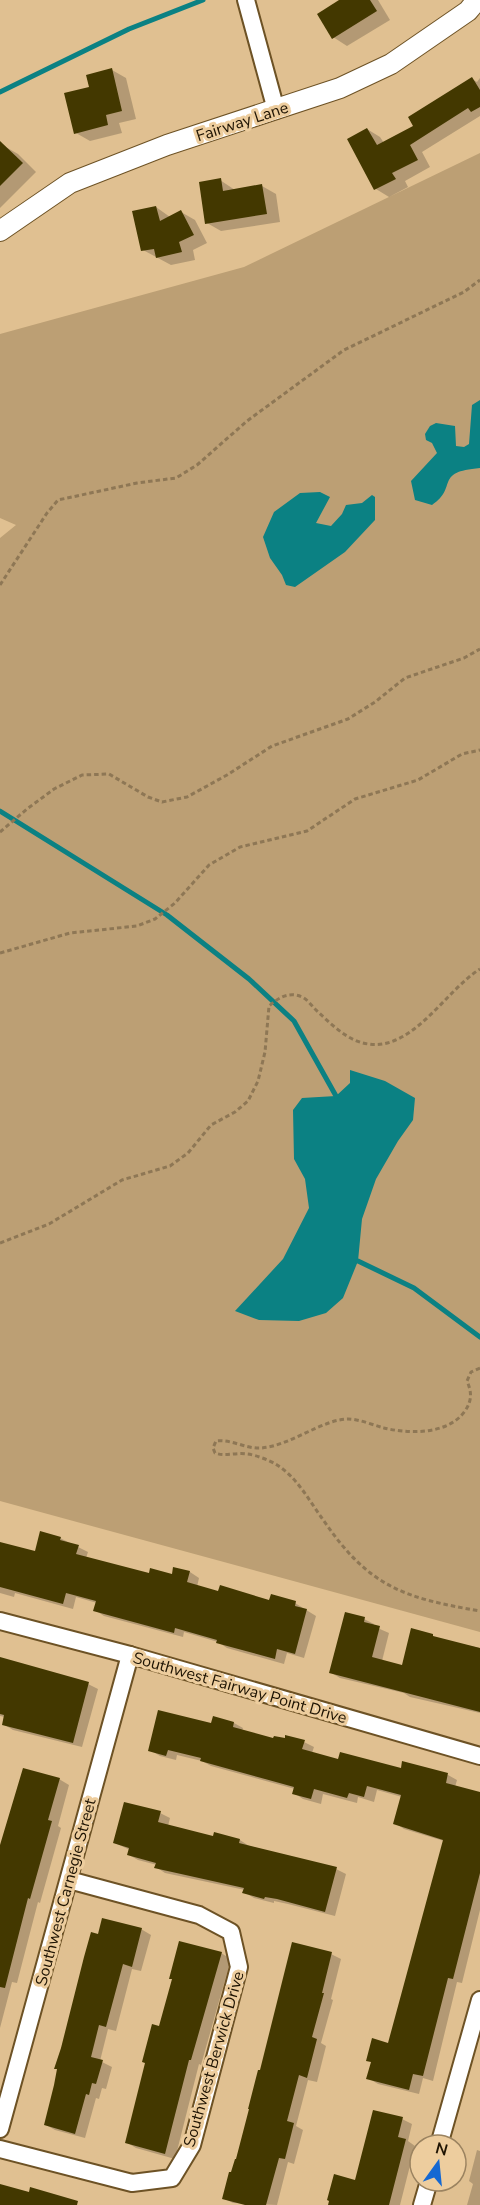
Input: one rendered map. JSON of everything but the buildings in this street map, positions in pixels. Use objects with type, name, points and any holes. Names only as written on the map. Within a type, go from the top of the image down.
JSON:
[{"type":"street","points":[[246,0],[276,110]]},
{"type":"street","name":"Fairway Lane","points":[[0,231],[70,183],[167,145],[340,88],[391,64],[468,11],[477,0]]},
{"type":"street","name":"Southwest Fairway Point Drive","points":[[0,1621],[130,1655],[480,1756]]},
{"type":"street","name":"Southwest Carnegie Street","points":[[0,2129],[130,1655]]},
{"type":"street","name":"Southwest Berwick Drive","points":[[0,2150],[132,2183],[172,2178],[192,2145],[239,1967],[231,1932],[199,1915],[69,1880]]},
{"type":"street","points":[[442,2133],[480,2000]]},
{"type":"path","points":[[0,585],[47,513],[58,501],[137,483],[176,478],[197,465],[247,421],[344,350],[464,292],[480,280]]},
{"type":"path","points":[[0,832],[54,789],[82,775],[109,774],[148,797],[162,802],[187,797],[272,746],[348,718],[375,702],[405,678],[464,658],[480,649]]},
{"type":"path","points":[[0,953],[70,933],[137,926],[155,919],[175,903],[209,865],[240,847],[307,831],[356,799],[418,780],[462,754],[480,750]]},
{"type":"path","points":[[0,1243],[49,1224],[122,1180],[170,1166],[188,1153],[211,1125],[236,1112],[248,1101],[258,1081],[265,1052],[269,1006],[279,998],[291,994],[303,997],[333,1026],[352,1039],[369,1044],[387,1043],[412,1032],[480,969]]},
{"type":"path","points":[[480,1368],[471,1372],[467,1381],[472,1394],[464,1412],[460,1418],[440,1428],[417,1432],[349,1419],[337,1421],[281,1444],[261,1448],[223,1440],[216,1441],[213,1448],[215,1453],[223,1455],[246,1453],[258,1457],[276,1464],[289,1474],[351,1557],[392,1589],[423,1599],[480,1611]]},
{"type":"shaded area","points":[[480,153],[480,1632],[0,1501],[0,538],[16,525],[0,518],[0,334],[244,267]]},
{"type":"water","points":[[480,400],[480,468],[456,473],[448,481],[440,498],[432,505],[415,500],[411,481],[437,453],[432,443],[426,440],[425,434],[430,426],[436,423],[455,426],[456,446],[464,447],[469,444],[472,405]]},
{"type":"water","points":[[320,492],[330,497],[316,523],[331,526],[342,514],[346,505],[362,503],[372,495],[375,497],[375,520],[345,552],[295,587],[286,585],[270,558],[263,537],[274,512],[300,493]]},
{"type":"water","points":[[350,1070],[385,1081],[415,1098],[413,1120],[376,1179],[362,1219],[358,1261],[343,1298],[326,1313],[299,1321],[259,1320],[235,1311],[283,1259],[309,1208],[305,1179],[294,1159],[293,1110],[302,1098],[336,1096],[350,1083]]},
{"type":"waterway","points":[[0,92],[129,29],[203,0]]},
{"type":"waterway","points":[[0,811],[167,915],[249,979],[294,1021],[336,1096]]},
{"type":"waterway","points":[[358,1261],[414,1288],[480,1337]]}]
